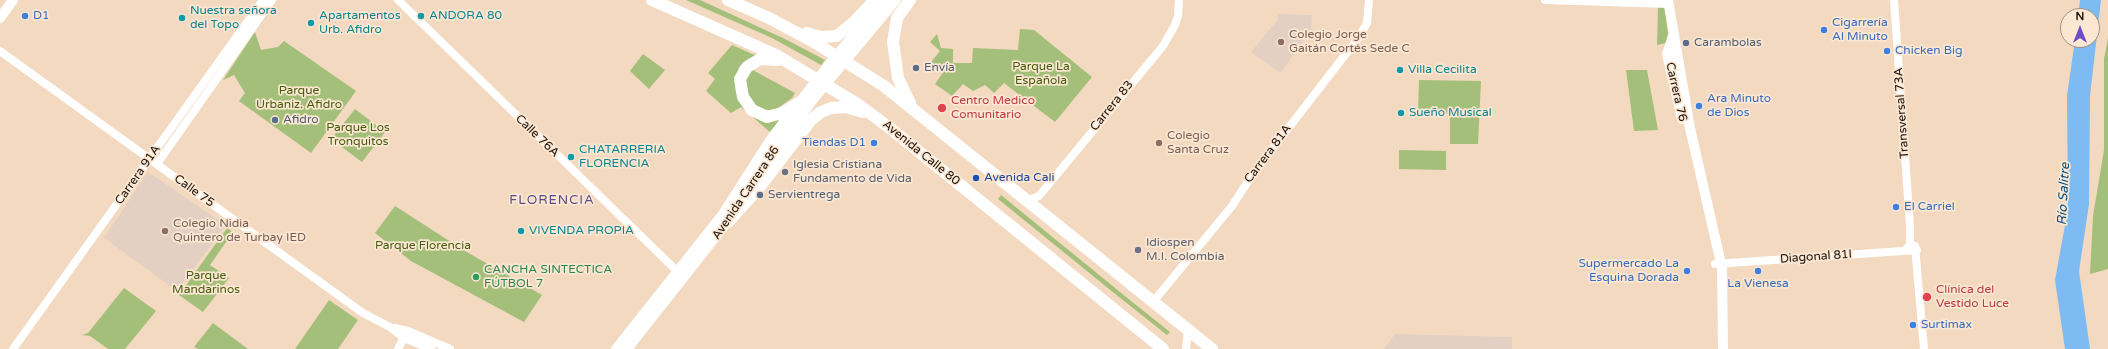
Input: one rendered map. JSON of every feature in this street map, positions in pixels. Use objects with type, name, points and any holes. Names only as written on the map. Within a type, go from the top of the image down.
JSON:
[{"type":"highway","name":"Avenida Calle 80","points":[[652,0],[789,62],[835,89],[872,114],[1163,349]]},
{"type":"highway","points":[[728,0],[745,4],[850,63],[912,108],[1212,349]]},
{"type":"highway","points":[[783,25],[820,37],[829,38],[843,32],[875,0]]},
{"type":"highway","points":[[910,0],[897,18],[893,42],[898,78],[912,108]]},
{"type":"highway","points":[[789,62],[769,58],[756,60],[744,70],[740,79],[743,97],[757,113],[772,117],[800,102]]},
{"type":"highway","points":[[728,222],[758,189],[799,134],[816,116],[831,108],[840,107],[872,114]]},
{"type":"main road","points":[[0,18],[13,0]]},
{"type":"main road","name":"Avenida Carrera 86","points":[[627,349],[728,222],[774,143],[800,102],[830,62],[884,0]]},
{"type":"main road","name":"Avenida Carrera 86","points":[[616,349],[723,214],[774,143],[896,0]]},
{"type":"main road","name":"Carrera 76","points":[[1668,2],[1674,33],[1668,50],[1668,61],[1718,264],[1723,349]]},
{"type":"main road","name":"Carrera 76","points":[[1717,349],[1718,264]]},
{"type":"street","name":"Carrera 91A","points":[[153,161],[262,0]]},
{"type":"street","name":"Carrera 91A","points":[[13,349],[272,0]]},
{"type":"street","name":"Calle 76A","points":[[398,0],[678,272]]},
{"type":"street","name":"Carrera 83","points":[[1027,200],[1039,196],[1163,46],[1175,25],[1178,16],[1179,0]]},
{"type":"street","name":"Carrera 81A","points":[[1153,302],[1232,206],[1241,191],[1364,30],[1368,17],[1369,0]]},
{"type":"street","points":[[1545,0],[1668,2]]},
{"type":"street","name":"Transversal 73A","points":[[1894,0],[1910,226],[1910,245],[1904,251]]},
{"type":"street","name":"Calle 75","points":[[0,51],[363,313],[431,349]]},
{"type":"street","name":"Transversal 73A","points":[[1910,226],[1916,250],[1924,349]]},
{"type":"street","name":"Diagonal 81I","points":[[1718,264],[1916,250]]},
{"type":"street","points":[[1186,349],[1188,331]]},
{"type":"street","name":"Calle 75","points":[[406,335],[450,349]]},
{"type":"street","points":[[398,349],[406,335]]},
{"type":"shaded area","name":"Colegio Jorge Gaitán Cortés Sede C","points":[[1278,14],[1312,15],[1311,31],[1280,73],[1251,52],[1278,19]]},
{"type":"shaded area","name":"Colegio Nidia Quintero de Turbay IED","points":[[148,172],[226,225],[177,291],[104,238]]},
{"type":"shaded area","points":[[1395,334],[1512,337],[1512,349],[1384,349]]},
{"type":"green space","points":[[686,0],[700,0],[785,39],[825,60],[821,65],[772,38]]},
{"type":"green space","points":[[1658,7],[1665,7],[1668,34],[1666,43],[1657,45]]},
{"type":"green space","name":"Parque La Española","points":[[1020,29],[1034,30],[1092,77],[1055,122],[1004,83],[994,93],[985,85],[973,91],[963,84],[952,96],[935,84],[944,71],[931,62],[940,51],[930,42],[937,34],[941,48],[953,49],[953,63],[972,63],[973,48],[1018,50]]},
{"type":"green space","name":"Parque Urbaniz. Afidro","points":[[255,32],[261,50],[278,47],[284,41],[356,91],[311,153],[239,101],[245,93],[234,75],[223,80]]},
{"type":"green space","points":[[2108,38],[2108,269],[2090,274],[2093,216],[2104,150],[2104,59]]},
{"type":"green space","points":[[732,45],[757,56],[748,59],[739,67],[735,81],[736,93],[743,106],[779,120],[770,132],[741,107],[731,113],[706,91],[715,79],[708,73]]},
{"type":"green space","points":[[643,54],[665,70],[649,89],[630,71]]},
{"type":"green space","points":[[749,68],[795,93],[792,98],[775,110],[762,110],[755,107],[746,94],[745,73]]},
{"type":"green space","points":[[1626,70],[1647,70],[1658,130],[1634,131]]},
{"type":"green space","points":[[1419,80],[1481,81],[1478,144],[1450,144],[1450,114],[1418,113]]},
{"type":"green space","name":"Parque Los Tronquitos","points":[[355,109],[385,132],[362,162],[331,139]]},
{"type":"green space","points":[[1399,150],[1446,151],[1446,170],[1399,169]]},
{"type":"green space","points":[[1001,195],[1170,332],[1167,335],[998,199]]},
{"type":"green space","name":"Parque Florencia","points":[[395,206],[465,251],[542,295],[524,322],[411,261],[375,233]]},
{"type":"green space","name":"Parque Mandarinos","points":[[227,228],[233,232],[210,265],[229,278],[203,312],[179,295]]},
{"type":"green space","points":[[124,288],[156,311],[125,349],[108,349],[90,336],[82,335],[88,333]]},
{"type":"green space","points":[[329,300],[358,320],[338,349],[295,349]]},
{"type":"green space","points":[[213,323],[248,349],[198,349],[194,347]]},
{"type":"water","points":[[2080,0],[2101,0],[2100,9],[2079,8]]},
{"type":"water","points":[[2074,48],[2096,48],[2090,96],[2089,204],[2079,271],[2090,349],[2065,349],[2055,280],[2068,209],[2067,96]]},
{"type":"place","name":"D1","points":[[25,16]]},
{"type":"place","name":"ANDORA 80","points":[[421,16]]},
{"type":"place","name":"Nuestra señora del Topo","points":[[182,18]]},
{"type":"place","name":"Apartamentos Urb. Afidro","points":[[311,23]]},
{"type":"place","name":"Cigarrería Al Minuto","points":[[1824,30]]},
{"type":"place","name":"Colegio Jorge Gaitán Cortés Sede C","points":[[1281,42]]},
{"type":"place","name":"Carambolas","points":[[1686,43]]},
{"type":"place","name":"Chicken Big","points":[[1887,51]]},
{"type":"place","name":"Envía","points":[[916,68]]},
{"type":"place","name":"Villa Cecilita","points":[[1400,70]]},
{"type":"place","name":"Ara Minuto de Dios","points":[[1699,106]]},
{"type":"place","name":"Centro Medico Comunitario","points":[[942,108]]},
{"type":"place","name":"Sueño Musical","points":[[1401,113]]},
{"type":"place","name":"Afidro","points":[[275,120]]},
{"type":"place","name":"Tiendas D1","points":[[874,143]]},
{"type":"place","name":"Colegio Santa Cruz","points":[[1159,143]]},
{"type":"place","name":"CHATARRERIA FLORENCIA","points":[[571,157]]},
{"type":"place","name":"Iglesia Cristiana Fundamento de Vida","points":[[785,172]]},
{"type":"place","name":"Avenida Cali","points":[[976,178]]},
{"type":"place","name":"Servientrega","points":[[760,195]]},
{"type":"place","name":"El Carriel","points":[[1896,207]]},
{"type":"place","name":"Colegio Nidia Quintero de Turbay IED","points":[[165,231]]},
{"type":"place","name":"VIVENDA PROPIA","points":[[521,231]]},
{"type":"place","name":"Idiospen M.I. Colombia","points":[[1138,250]]},
{"type":"place","name":"Supermercado La Esquina Dorada","points":[[1687,271]]},
{"type":"place","name":"La Vienesa","points":[[1758,271]]},
{"type":"place","name":"CANCHA SINTECTICA FÚTBOL 7","points":[[476,277]]},
{"type":"place","name":"Clínica del Vestido Luce","points":[[1927,297]]},
{"type":"place","name":"Surtimax","points":[[1913,325]]},
{"type":"district","name":"FLORENCIA","points":[[552,201]]},
{"type":"water label","name":"Río Salitre","points":[[2064,194]]}]
